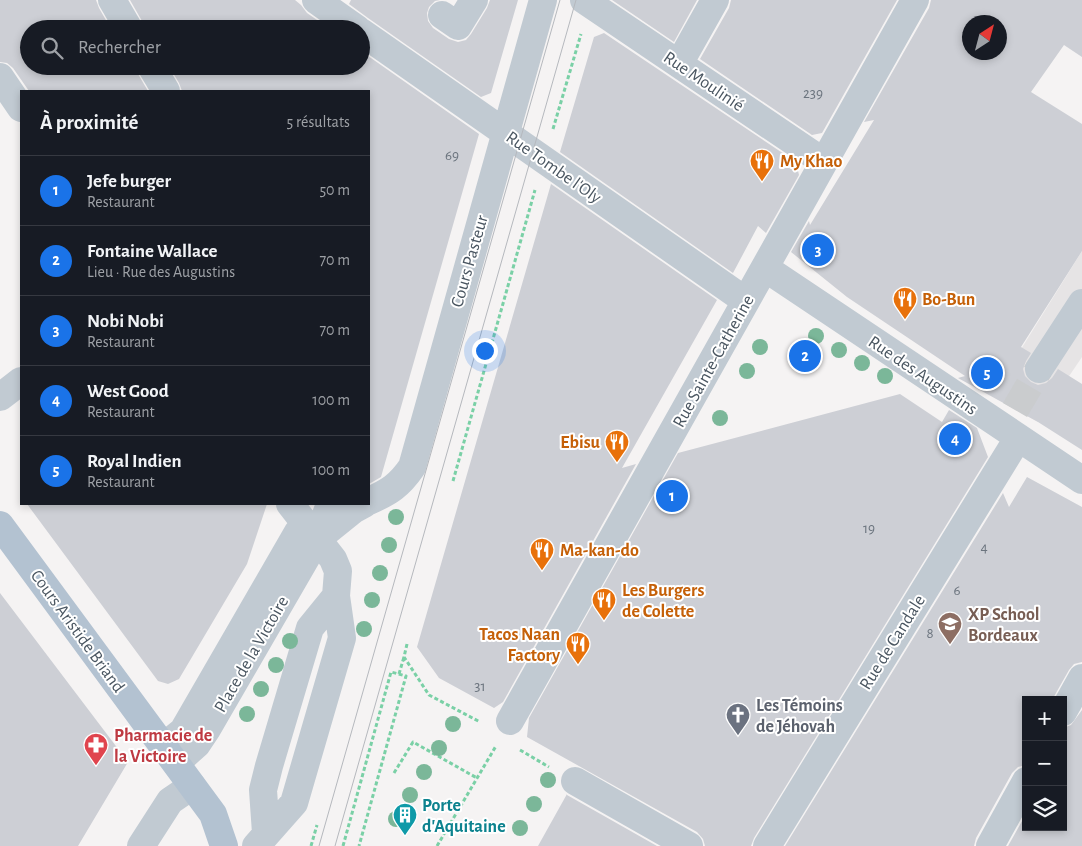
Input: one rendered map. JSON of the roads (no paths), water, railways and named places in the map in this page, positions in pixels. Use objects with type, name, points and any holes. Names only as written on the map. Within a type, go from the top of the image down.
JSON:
[{"type":"main road","name":"Cours Aristide Briand","points":[[0,526],[165,749]]},
{"type":"main road","points":[[165,749],[213,814],[224,846]]},
{"type":"street","points":[[112,0],[124,20]]},
{"type":"street","points":[[442,15],[458,26],[474,0]]},
{"type":"street","name":"Cours Pasteur","points":[[370,501],[392,490],[412,467],[544,0]]},
{"type":"street","points":[[679,64],[715,0]]},
{"type":"street","name":"Rue Sainte-Catherine","points":[[498,728],[765,268],[915,0]]},
{"type":"street","name":"Rue Moulinié","points":[[587,2],[824,162]]},
{"type":"street","points":[[328,3],[347,20]]},
{"type":"street","name":"Rue Tombe l'Oly","points":[[370,38],[746,301]]},
{"type":"street","points":[[156,75],[165,90]]},
{"type":"street","points":[[0,77],[20,107]]},
{"type":"street","name":"Rue des Augustins","points":[[765,268],[1082,480]]},
{"type":"street","points":[[1039,370],[1082,303]]},
{"type":"street","points":[[0,397],[20,382]]},
{"type":"street","points":[[1014,410],[1018,438]]},
{"type":"street","name":"Rue de Candale","points":[[767,846],[1018,438]]},
{"type":"street","points":[[261,839],[294,803],[342,638],[336,596],[338,571],[333,559],[291,505]]},
{"type":"street","points":[[312,532],[329,505]]},
{"type":"street","points":[[165,749],[183,731],[298,532],[312,532],[362,505]]},
{"type":"street","points":[[1067,705],[1082,678]]},
{"type":"street","points":[[575,781],[689,846]]},
{"type":"street","points":[[141,846],[170,801],[192,786]]},
{"type":"street","points":[[990,846],[1023,786]]},
{"type":"tunnel","points":[[1015,410],[1039,369]]},
{"type":"tram line","points":[[319,846],[560,0]]},
{"type":"tram line","points":[[335,846],[576,0]]},
{"type":"place","name":"My Khao","points":[[762,182]]},
{"type":"place","name":"Nobi Nobi","points":[[818,250]]},
{"type":"place","name":"Bo-Bun","points":[[905,320]]},
{"type":"place","name":"Fontaine Wallace","points":[[805,356]]},
{"type":"place","name":"Royal Indien","points":[[987,373]]},
{"type":"place","name":"West Good","points":[[955,439]]},
{"type":"place","name":"Ebisu","points":[[617,463]]},
{"type":"place","name":"Jefe burger","points":[[672,496]]},
{"type":"place","name":"Ma-kan-do","points":[[542,571]]},
{"type":"place","name":"Les Burgers de Colette","points":[[604,621]]},
{"type":"place","name":"XP School Bordeaux","points":[[950,645]]},
{"type":"place","name":"Tacos Naan Factory","points":[[578,665]]},
{"type":"place","name":"Les Témoins de Jéhovah","points":[[738,736]]},
{"type":"place","name":"Pharmacie de la Victoire","points":[[96,766]]},
{"type":"place","name":"Porte d'Aquitaine","points":[[405,836]]}]
